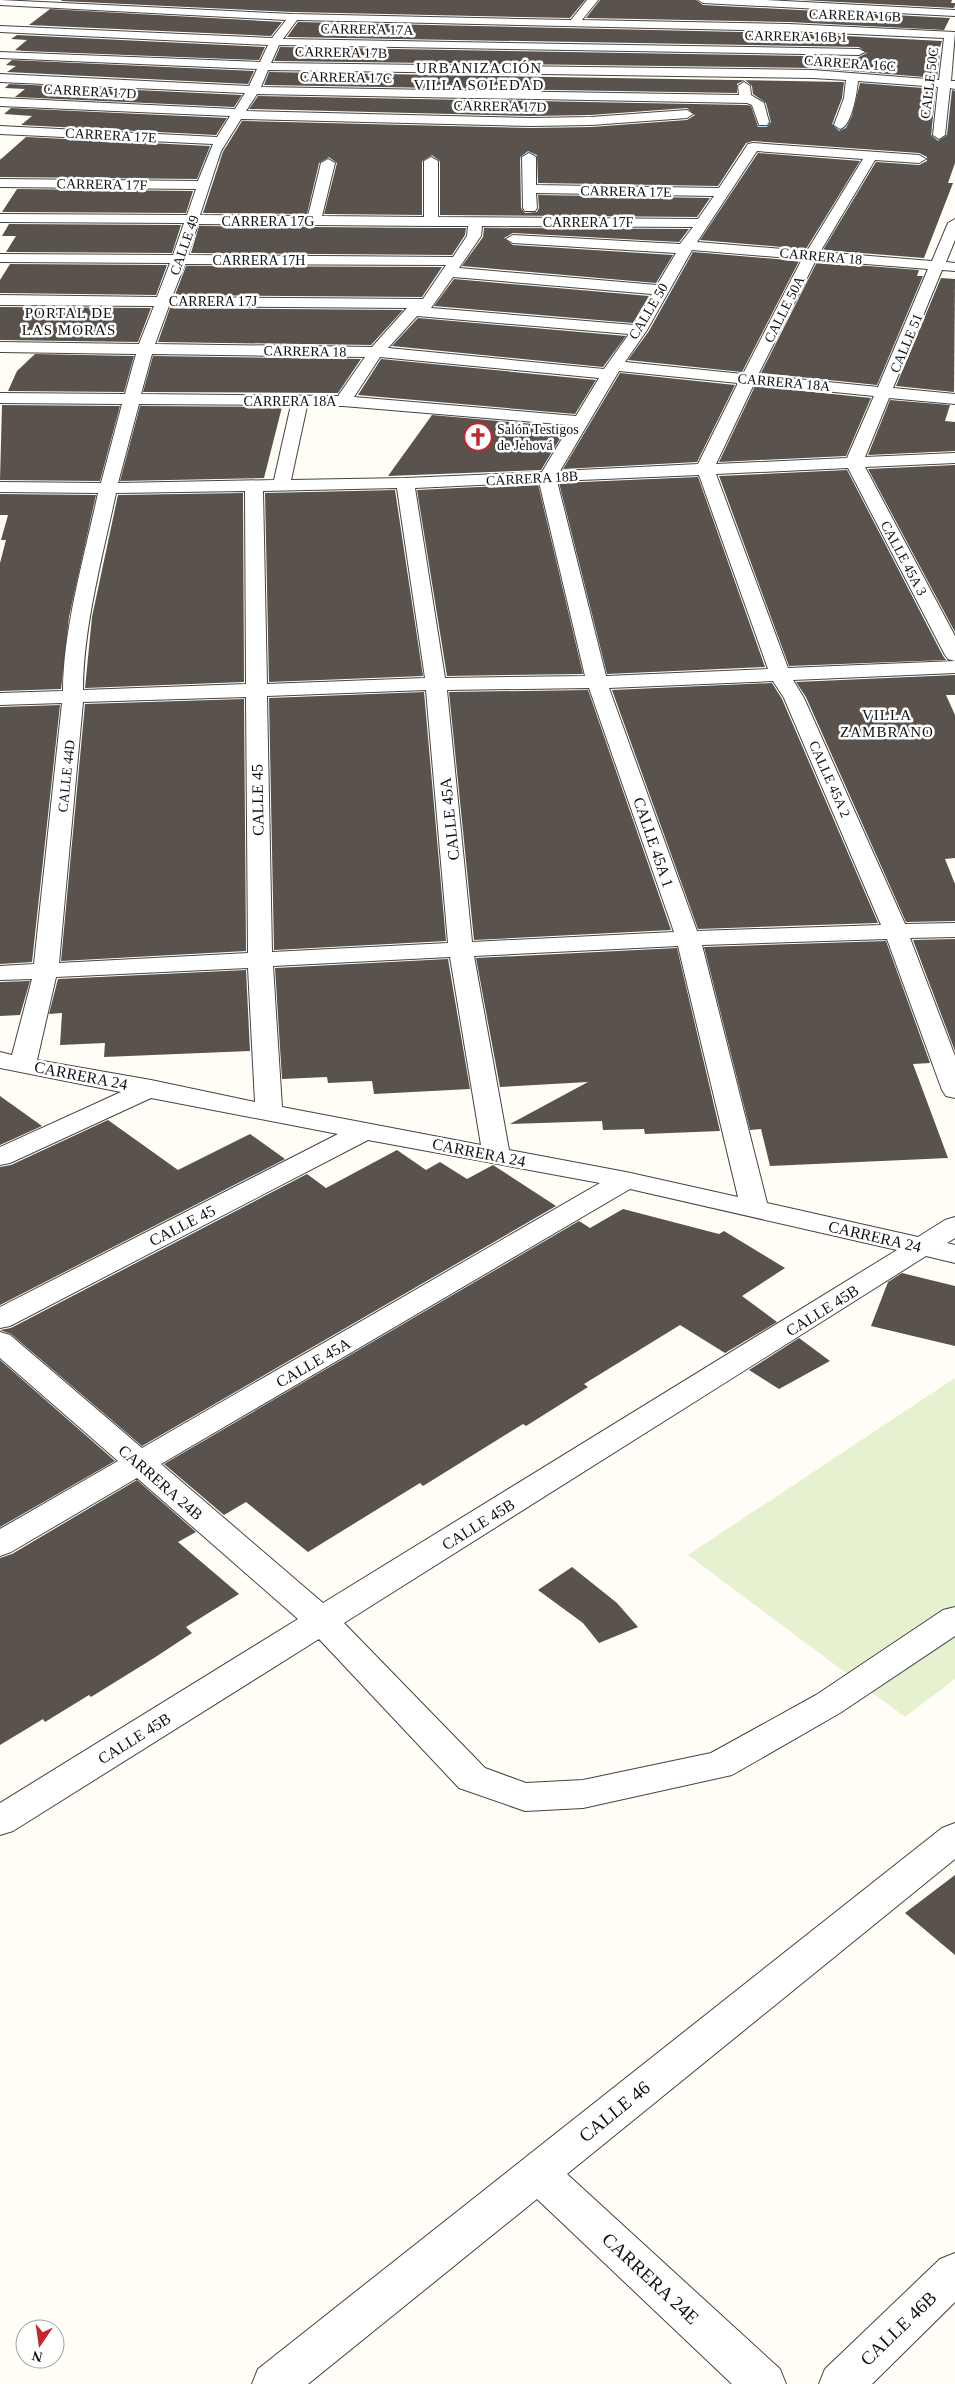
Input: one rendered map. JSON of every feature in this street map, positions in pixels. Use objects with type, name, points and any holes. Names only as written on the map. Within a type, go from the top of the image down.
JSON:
[{"type":"street","points":[[136,10],[150,0]]},
{"type":"street","points":[[0,2],[299,17],[517,22],[578,19],[593,0]]},
{"type":"street","points":[[702,0],[859,4],[955,13]]},
{"type":"street","points":[[719,1],[722,26],[742,73],[745,97],[758,103],[762,116],[732,112]]},
{"type":"street","points":[[840,125],[850,98],[857,68],[859,4]]},
{"type":"street","name":"CALLE 49","points":[[108,488],[146,349],[217,150],[253,90],[274,42],[299,17],[318,6]]},
{"type":"street","name":"CARRERA 16B","points":[[523,11],[578,19],[722,26],[859,29],[952,35]]},
{"type":"street","points":[[505,95],[518,46],[517,22]]},
{"type":"street","name":"CARRERA 17A","points":[[0,29],[274,42],[733,49]]},
{"type":"street","name":"CALLE 50C","points":[[939,134],[950,85],[952,35]]},
{"type":"street","name":"CARRERA 16B 1","points":[[733,49],[857,68]]},
{"type":"street","name":"CARRERA 17B","points":[[0,55],[264,66],[505,95],[742,73]]},
{"type":"street","name":"CARRERA 16C","points":[[742,73],[813,74],[857,68],[950,85]]},
{"type":"street","name":"CARRERA 17C","points":[[0,78],[253,90],[751,99]]},
{"type":"street","name":"CARRERA 17D","points":[[0,102],[239,114],[505,95],[591,121],[704,112]]},
{"type":"street","name":"CARRERA 17E","points":[[0,130],[217,150]]},
{"type":"street","name":"CALLE 50","points":[[547,478],[580,421],[639,330],[686,247],[753,147],[871,156]]},
{"type":"street","points":[[871,156],[919,159]]},
{"type":"street","name":"CALLE 50A","points":[[705,468],[811,255],[871,156]]},
{"type":"street","points":[[528,157],[530,222]]},
{"type":"street","points":[[431,161],[431,222]]},
{"type":"street","points":[[314,221],[328,163]]},
{"type":"street","name":"CARRERA 17F","points":[[0,182],[204,185]]},
{"type":"street","name":"CARRERA 17E","points":[[530,189],[723,192]]},
{"type":"street","name":"CARRERA 17G","points":[[0,218],[431,222],[478,232]]},
{"type":"street","name":"CARRERA 17F","points":[[478,232],[530,222],[701,223]]},
{"type":"street","name":"CALLE 51","points":[[854,462],[955,223]]},
{"type":"street","points":[[343,401],[376,352],[420,307],[454,266],[478,232]]},
{"type":"street","name":"CARRERA 18","points":[[503,238],[811,255],[955,267]]},
{"type":"street","name":"CARRERA 17H","points":[[0,258],[179,259],[454,266],[662,290]]},
{"type":"street","name":"CARRERA 17J","points":[[0,300],[164,300],[420,307],[639,330]]},
{"type":"street","name":"CARRERA 18","points":[[0,347],[376,352],[612,370]]},
{"type":"street","name":"CARRERA 18A","points":[[612,370],[748,379],[955,399]]},
{"type":"street","name":"CARRERA 18A","points":[[0,398],[343,401],[580,421]]},
{"type":"street","points":[[281,486],[300,401]]},
{"type":"street","name":"CARRERA 18B","points":[[0,487],[108,488],[405,483],[955,458]]},
{"type":"street","name":"CALLE 45A 3","points":[[854,462],[955,655]]},
{"type":"street","name":"CALLE 45A 2","points":[[705,468],[780,675],[794,698],[896,932],[955,1090]]},
{"type":"street","name":"CALLE 45A 1","points":[[547,478],[597,682],[688,938],[755,1209]]},
{"type":"street","name":"CALLE 45A","points":[[405,483],[436,684],[462,950],[496,1155]]},
{"type":"street","name":"CALLE 45","points":[[254,486],[255,690],[260,960],[269,1113]]},
{"type":"street","name":"CALLE 44D","points":[[11,1062],[46,970],[74,672],[86,591],[108,488]]},
{"type":"street","points":[[0,698],[436,684],[597,682],[955,667]]},
{"type":"street","points":[[0,973],[688,938],[955,930]]},
{"type":"street","name":"CARRERA 24","points":[[11,1062],[626,1180],[955,1254]]},
{"type":"street","points":[[0,1157],[151,1088]]},
{"type":"street","name":"CALLE 45","points":[[0,1319],[364,1131]]},
{"type":"street","name":"CALLE 45A","points":[[0,1544],[626,1180]]},
{"type":"street","name":"CALLE 45B","points":[[0,1821],[955,1226]]},
{"type":"street","name":"CARRERA 24B","points":[[0,1342],[322,1621],[472,1778],[525,1797],[583,1794],[719,1765],[828,1704],[955,1619]]},
{"type":"street","name":"CALLE 46","points":[[274,2384],[955,1838]]},
{"type":"street","name":"CARRERA 24E","points":[[538,2173],[764,2384]]},
{"type":"street","name":"CALLE 46B","points":[[841,2384],[955,2273]]},
{"type":"green space","points":[[955,1378],[955,1679],[905,1717],[688,1555]]},
{"type":"building","points":[[62,0],[585,0],[570,18],[293,12]]},
{"type":"building","points":[[600,0],[696,0],[703,5],[950,18],[944,30],[789,22],[586,18]]},
{"type":"building","points":[[801,0],[952,0],[951,3],[955,3],[955,5],[954,8]]},
{"type":"building","points":[[50,9],[282,22],[271,36],[29,25]]},
{"type":"building","points":[[298,22],[789,33],[942,41],[938,53],[940,53],[937,78],[813,68],[274,61],[280,47],[859,57],[867,53],[859,47],[287,37]]},
{"type":"building","points":[[17,35],[265,47],[259,60],[24,51],[15,50],[27,40],[11,39]]},
{"type":"building","points":[[12,60],[254,71],[248,84],[7,72],[16,66],[6,65]]},
{"type":"building","points":[[269,72],[744,80],[737,84],[737,93],[264,85]]},
{"type":"building","points":[[745,80],[844,82],[842,98],[832,124],[839,131],[846,128],[852,116],[860,83],[936,89],[931,135],[938,141],[947,135],[952,90],[955,91],[955,163],[948,183],[953,183],[924,258],[823,250],[876,162],[919,165],[927,161],[927,157],[919,153],[753,141],[746,143],[718,186],[538,183],[537,155],[528,151],[520,157],[521,208],[525,213],[537,212],[539,208],[538,195],[710,198],[697,217],[440,215],[440,161],[432,155],[422,161],[422,215],[324,214],[337,163],[329,157],[319,163],[307,214],[203,213],[223,152],[242,121],[531,128],[591,127],[687,120],[695,115],[687,108],[591,115],[531,116],[249,109],[258,96],[747,105],[751,106],[758,127],[767,127],[771,122],[766,103],[753,94],[752,86]]},
{"type":"building","points":[[9,84],[242,95],[234,107],[15,97],[25,89],[5,88]]},
{"type":"building","points":[[11,108],[227,118],[216,135],[21,125],[32,116],[4,114]]},
{"type":"building","points":[[26,137],[210,146],[197,179],[0,177],[0,160]]},
{"type":"building","points":[[758,153],[860,161],[806,249],[700,240]]},
{"type":"building","points":[[17,189],[193,191],[186,213],[2,212]]},
{"type":"building","points":[[9,224],[181,225],[172,253],[6,252],[16,236],[2,236]]},
{"type":"building","points":[[199,226],[466,228],[465,235],[452,255],[191,253]]},
{"type":"building","points":[[484,228],[689,229],[679,242],[513,233],[504,238],[513,245],[673,255],[656,283],[462,266],[483,237]]},
{"type":"building","points":[[693,252],[799,261],[742,372],[628,360],[649,331]]},
{"type":"building","points":[[817,262],[919,270],[917,276],[923,276],[877,385],[761,373]]},
{"type":"building","points":[[10,264],[167,265],[156,295],[0,293],[0,280]]},
{"type":"building","points":[[186,266],[442,267],[422,297],[175,295]]},
{"type":"building","points":[[941,278],[955,279],[954,392],[896,386]]},
{"type":"building","points":[[454,279],[649,296],[633,323],[434,306]]},
{"type":"building","points":[[0,307],[151,308],[138,342],[0,340]]},
{"type":"building","points":[[170,308],[403,310],[371,345],[158,342]]},
{"type":"building","points":[[418,318],[626,336],[603,367],[392,346]]},
{"type":"building","points":[[35,354],[134,356],[124,392],[8,391],[17,371]]},
{"type":"building","points":[[153,356],[361,359],[338,393],[143,392]]},
{"type":"building","points":[[381,359],[596,380],[575,414],[358,395]]},
{"type":"building","points":[[620,373],[735,385],[697,462],[563,469]]},
{"type":"building","points":[[755,386],[871,398],[846,456],[719,462]]},
{"type":"building","points":[[890,400],[950,405],[945,421],[955,422],[955,451],[868,455]]},
{"type":"building","points":[[2,405],[120,406],[100,481],[0,480]]},
{"type":"building","points":[[140,406],[282,407],[264,478],[120,481]]},
{"type":"building","name":"Salón Testigos de Jehová","points":[[432,415],[567,427],[541,470],[388,476]]},
{"type":"building","points":[[955,465],[955,632],[868,469]]},
{"type":"building","points":[[847,470],[946,660],[789,666],[719,476]]},
{"type":"building","points":[[698,477],[765,667],[607,674],[559,483]]},
{"type":"building","points":[[538,484],[583,674],[447,676],[417,490]]},
{"type":"building","points":[[395,490],[423,676],[269,682],[265,493]]},
{"type":"building","points":[[243,493],[244,682],[85,688],[92,617],[118,495]]},
{"type":"building","points":[[0,494],[96,495],[69,617],[61,689],[0,691],[0,563],[6,540],[1,540],[8,515],[0,515]]},
{"type":"building","points":[[955,675],[955,695],[946,695],[955,715],[955,858],[945,859],[955,884],[955,921],[906,922],[806,697],[796,682]]},
{"type":"building","points":[[772,683],[782,699],[878,923],[698,929],[612,690]]},
{"type":"building","points":[[588,690],[671,930],[474,940],[449,692]]},
{"type":"building","points":[[424,692],[446,941],[274,950],[269,698]]},
{"type":"building","points":[[244,699],[246,951],[61,961],[85,704]]},
{"type":"building","points":[[60,705],[32,962],[0,964],[0,707]]},
{"type":"building","points":[[955,939],[955,1051],[913,940]]},
{"type":"building","points":[[886,941],[930,1063],[913,1064],[948,1158],[770,1166],[761,1129],[750,1130],[704,947]]},
{"type":"building","points":[[677,948],[720,1131],[645,1134],[644,1129],[603,1130],[602,1121],[510,1124],[588,1082],[500,1087],[476,958]]},
{"type":"building","points":[[448,959],[470,1089],[374,1094],[372,1081],[328,1083],[327,1077],[282,1079],[275,968]]},
{"type":"building","points":[[246,970],[250,1051],[104,1057],[105,1043],[60,1045],[62,1013],[49,1014],[58,979]]},
{"type":"building","points":[[30,981],[20,1015],[0,1016],[0,982]]},
{"type":"building","points":[[0,1096],[42,1126],[0,1145]]},
{"type":"building","points":[[108,1120],[178,1170],[250,1134],[285,1159],[0,1305],[0,1167],[11,1165]]},
{"type":"building","points":[[397,1150],[426,1170],[440,1162],[467,1179],[493,1165],[556,1206],[142,1446],[11,1334],[0,1330],[11,1328],[307,1174],[326,1188]]},
{"type":"building","points":[[623,1209],[719,1234],[724,1231],[785,1268],[742,1296],[777,1322],[725,1353],[680,1325],[584,1384],[588,1387],[526,1426],[523,1424],[423,1486],[420,1483],[308,1552],[246,1502],[224,1515],[164,1464],[579,1221],[590,1228]]},
{"type":"building","points":[[902,1273],[955,1286],[955,1346],[871,1326],[888,1282]]},
{"type":"building","points":[[799,1338],[830,1361],[779,1389],[749,1370]]},
{"type":"building","points":[[0,1360],[115,1461],[0,1527]]},
{"type":"building","points":[[137,1480],[196,1532],[178,1542],[239,1594],[186,1627],[192,1633],[154,1658],[91,1697],[89,1695],[45,1722],[43,1719],[0,1745],[0,1558],[12,1554]]},
{"type":"building","points":[[572,1567],[617,1603],[638,1627],[599,1643],[583,1623],[538,1590]]},
{"type":"building","points":[[955,1875],[955,1955],[905,1913]]},
{"type":"waterway","points":[[689,137],[762,124],[827,127],[880,126],[910,128],[955,144]]},
{"type":"waterway","points":[[0,165],[207,154],[502,156],[570,144],[598,146]]},
{"type":"place","name":"Salón Testigos de Jehová","points":[[478,437]]},
{"type":"district","name":"URBANIZACIÓN VILLA SOLEDAD","points":[[479,76]]},
{"type":"district","name":"PORTAL DE LAS MORAS","points":[[69,322]]},
{"type":"district","name":"VILLA ZAMBRANO","points":[[887,724]]}]
